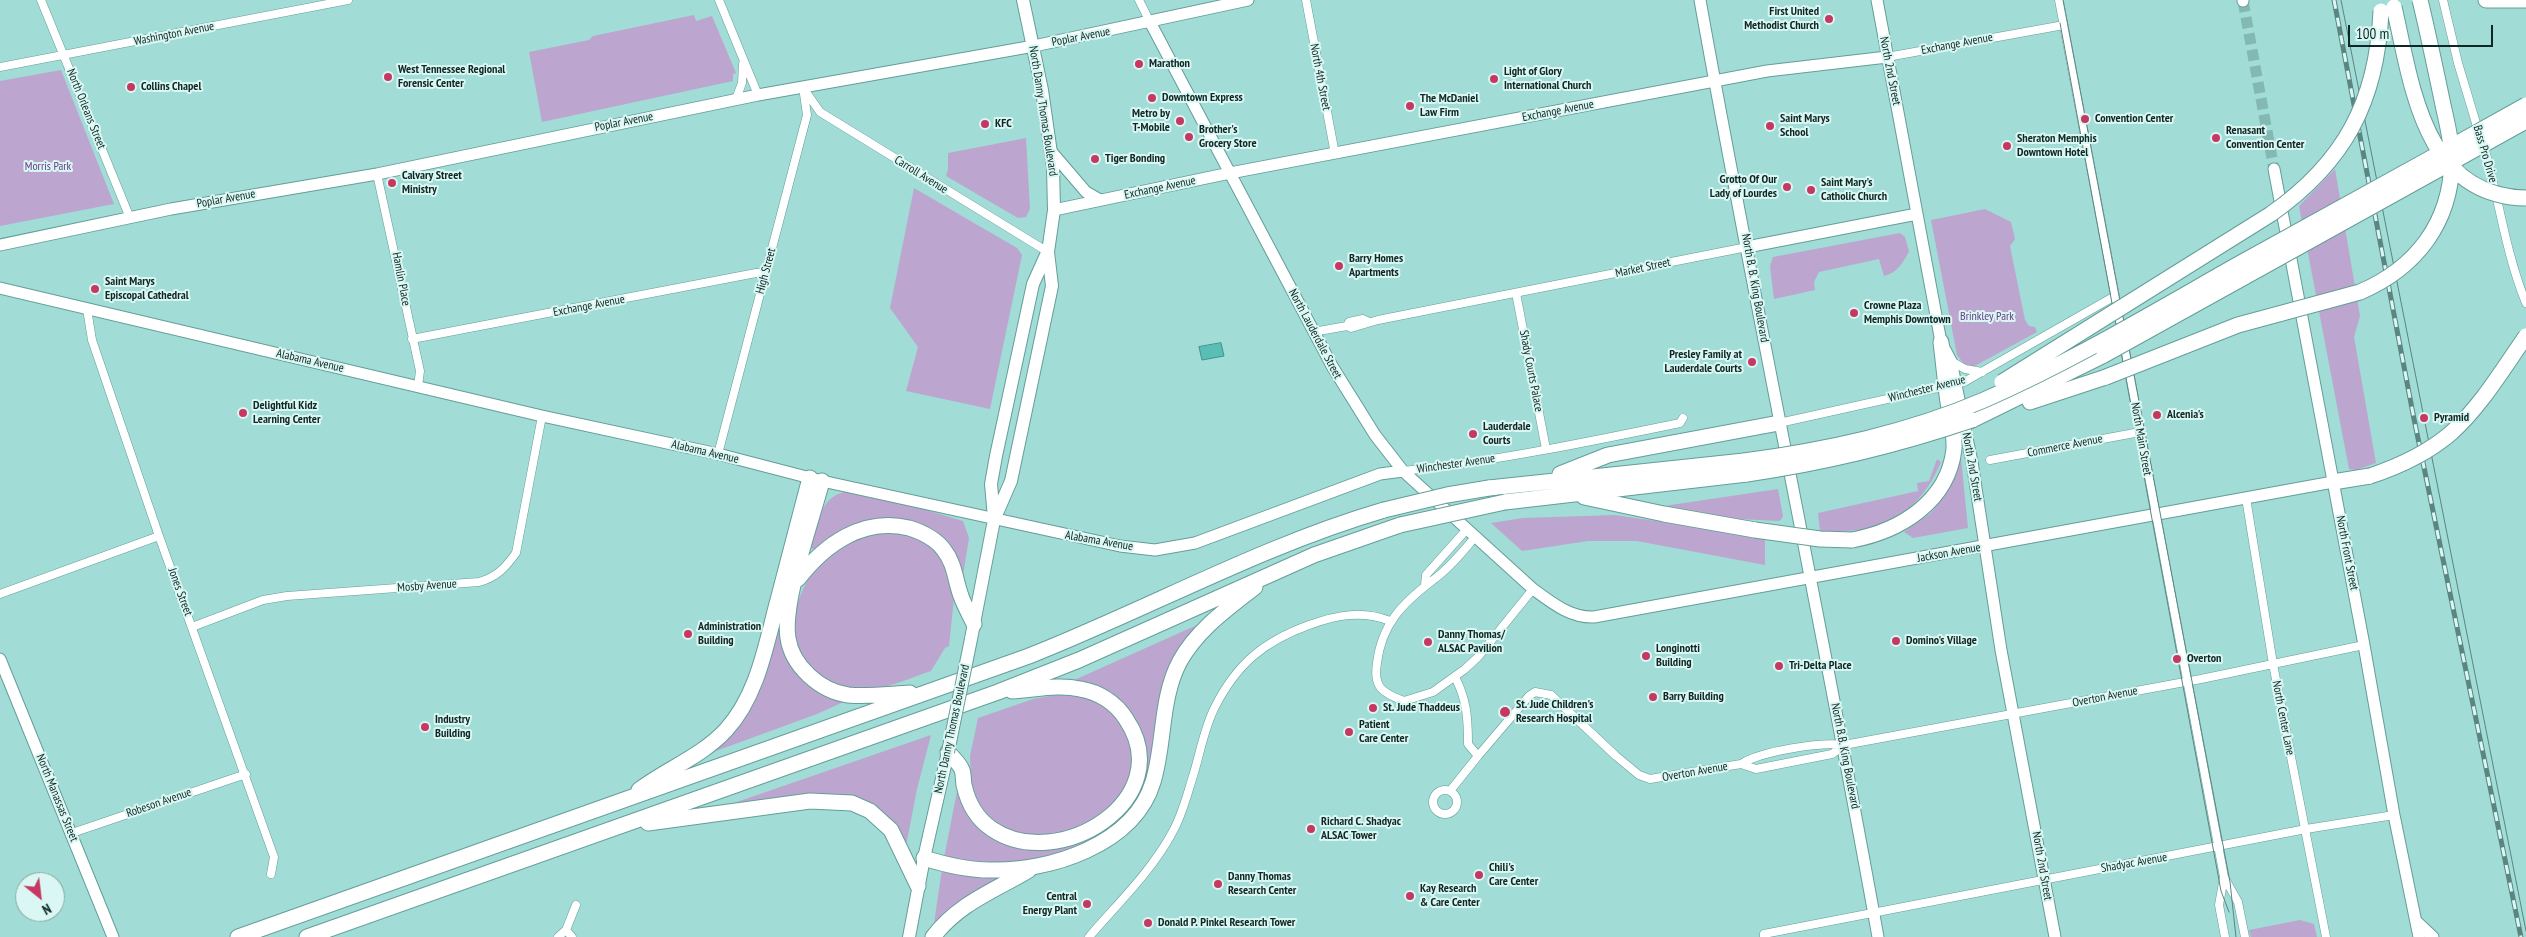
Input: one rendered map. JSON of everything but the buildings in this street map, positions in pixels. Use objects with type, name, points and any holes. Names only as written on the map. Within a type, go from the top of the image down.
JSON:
[{"type":"highway","points":[[1955,411],[2271,214],[2308,187],[2329,164],[2344,140],[2367,92],[2377,55],[2380,0]]},
{"type":"highway","points":[[2392,0],[2422,120],[2441,155],[2455,172],[2478,188],[2504,196],[2526,198]]},
{"type":"highway","points":[[238,937],[1067,641],[1285,544],[1384,510],[1447,495],[1542,481],[1810,465],[1871,452],[2106,378],[2238,325],[2360,292],[2402,268],[2429,238],[2437,225],[2449,186],[2452,160],[2449,136],[2420,0]]},
{"type":"highway","points":[[2486,0],[2526,0]]},
{"type":"highway","points":[[307,937],[622,827],[998,692],[1079,660],[1314,555],[1400,525],[1505,502],[1746,468],[1856,441],[1955,411],[2056,366],[2526,105]]},
{"type":"highway","points":[[1972,420],[2104,355],[2526,121]]},
{"type":"highway","points":[[2333,482],[2370,476],[2403,462],[2450,434],[2482,398],[2526,336]]},
{"type":"highway","points":[[1570,494],[1664,514],[1820,539],[1852,540],[1882,533],[1906,521],[1926,504],[1948,473],[1954,447],[1951,385],[1942,342]]},
{"type":"highway","points":[[1542,481],[1608,455],[1780,423]]},
{"type":"highway","points":[[816,480],[787,617],[788,639],[795,658],[814,680],[833,690],[849,695],[927,692]]},
{"type":"highway","points":[[626,799],[662,773],[705,750],[727,729],[745,703],[762,657],[816,480]]},
{"type":"highway","points":[[794,584],[819,555],[846,536],[865,528],[893,525],[903,527],[921,532],[943,548],[953,565],[961,596],[974,624]]},
{"type":"highway","points":[[933,937],[942,925],[966,904],[1035,867],[1067,857],[1095,844],[1117,832],[1139,811],[1153,784],[1168,696],[1180,662],[1208,624],[1274,572]]},
{"type":"highway","points":[[948,752],[962,770],[966,794],[977,815],[991,828],[1008,838],[1038,842],[1065,838],[1101,824],[1120,808],[1133,788],[1139,757],[1134,733],[1115,706],[1092,692],[1070,687],[998,692]]},
{"type":"highway","points":[[622,827],[810,801],[852,803],[870,811],[891,830],[918,886]]},
{"type":"highway","points":[[924,858],[949,866],[977,870],[1035,867]]},
{"type":"main road","name":"North Danny Thomas Boulevard","points":[[909,937],[994,520],[1011,481],[1052,286],[1048,252],[1054,210],[1050,150],[1034,46],[1023,0]]},
{"type":"main road","name":"North Danny Thomas Boulevard","points":[[994,520],[991,484],[996,456],[1033,284],[1048,252]]},
{"type":"street","name":"North Orleans Street","points":[[42,0],[130,218]]},
{"type":"street","name":"Washington Avenue","points":[[0,67],[348,0]]},
{"type":"street","points":[[719,0],[758,95]]},
{"type":"street","name":"North Lauderdale Street","points":[[1139,0],[1313,332],[1357,408],[1404,471],[1533,589],[1566,611]]},
{"type":"street","name":"Poplar Avenue","points":[[0,245],[171,209],[377,174],[758,95],[1034,46],[1248,0]]},
{"type":"street","name":"North 4th Street","points":[[1306,0],[1335,154]]},
{"type":"street","name":"North B. B. King Boulevard","points":[[1700,0],[1808,576]]},
{"type":"street","name":"North 2nd Street","points":[[1877,0],[1886,57],[1942,342],[1951,361],[1951,385],[1972,462],[2013,714],[2055,937]]},
{"type":"street","name":"North Main Street","points":[[2059,0],[2218,847],[2224,877],[2238,902],[2245,937]]},
{"type":"street","name":"Bass Pro Drive","points":[[2444,2],[2458,63],[2493,177],[2501,224],[2516,279],[2526,303]]},
{"type":"street","name":"Exchange Avenue","points":[[1054,210],[1230,173],[1716,80],[1767,71],[1886,57],[2064,25]]},
{"type":"street","points":[[736,100],[743,76],[744,62]]},
{"type":"street","name":"Carroll Avenue","points":[[803,87],[820,112],[1048,252]]},
{"type":"street","name":"High Street","points":[[718,454],[807,115],[803,87]]},
{"type":"street","points":[[1050,150],[1086,192],[1100,200]]},
{"type":"street","name":"North Front Street","points":[[2274,169],[2364,645],[2394,815],[2419,937]]},
{"type":"street","name":"Hamlin Place","points":[[377,174],[420,371],[418,386]]},
{"type":"street","name":"Market Street","points":[[1313,332],[1347,326],[1351,328],[1365,326],[1368,322],[1917,214]]},
{"type":"street","name":"Exchange Avenue","points":[[412,339],[756,273],[765,274]]},
{"type":"street","name":"Alabama Avenue","points":[[0,288],[542,416],[718,454],[816,480],[1120,546],[1155,550],[1174,548],[1231,530],[1380,474],[1404,471]]},
{"type":"street","name":"Shady Courts Palace","points":[[1516,293],[1546,449]]},
{"type":"street","name":"Winchester Avenue","points":[[1780,423],[1951,385],[1982,372],[2115,296]]},
{"type":"street","name":"Jones Street","points":[[87,309],[92,340],[159,536],[246,774],[274,857],[271,874]]},
{"type":"street","points":[[1951,361],[1965,369],[1982,372]]},
{"type":"street","name":"Mosby Avenue","points":[[192,626],[263,600],[287,596],[479,582],[493,578],[504,570],[516,553],[542,416]]},
{"type":"street","name":"Winchester Avenue","points":[[1404,471],[1446,467],[1546,449],[1680,423],[1683,418]]},
{"type":"street","name":"Commerce Avenue","points":[[1990,460],[2140,432]]},
{"type":"street","name":"Jackson Avenue","points":[[1566,611],[1580,616],[1594,617],[1808,576],[1985,547],[2333,482]]},
{"type":"street","name":"North Center Lane","points":[[2246,498],[2273,664],[2326,937]]},
{"type":"street","points":[[1425,585],[1426,574],[1472,532]]},
{"type":"street","points":[[1472,532],[1454,562],[1414,594],[1390,621],[1379,646],[1375,674],[1376,680],[1383,692],[1404,701],[1433,692],[1455,677],[1478,657],[1533,589]]},
{"type":"street","points":[[0,594],[159,536]]},
{"type":"street","name":"North B.B. King Boulevard","points":[[1808,576],[1844,746],[1878,937]]},
{"type":"street","points":[[1089,937],[1143,875],[1173,832],[1188,792],[1214,708],[1233,678],[1257,651],[1281,636],[1333,616],[1359,613],[1378,616],[1390,621]]},
{"type":"street","name":"Overton Avenue","points":[[1478,756],[1529,696],[1535,692],[1551,695],[1616,756],[1639,775],[1650,779],[1741,764],[1752,757],[1829,743],[1844,746],[2187,681],[2364,645]]},
{"type":"street","name":"North Manassas Street","points":[[0,659],[72,833],[112,937]]},
{"type":"street","points":[[1450,791],[1478,756],[1468,744],[1469,724],[1464,694],[1455,677]]},
{"type":"street","name":"Overton Avenue","points":[[1741,764],[1756,769],[1832,754],[1844,746]]},
{"type":"street","name":"Robeson Avenue","points":[[72,833],[246,774]]},
{"type":"street","name":"Shadyac Avenue","points":[[1764,936],[2045,880],[2394,815]]},
{"type":"street","name":"North Main Street","points":[[2224,877],[2219,905],[2225,937]]},
{"type":"street","points":[[558,937],[566,930],[576,905]]},
{"type":"street","points":[[2410,937],[2416,921],[2433,937]]},
{"type":"street","points":[[566,930],[572,937]]},
{"type":"green space","points":[[694,15],[696,21],[712,16],[736,73],[733,74],[733,81],[542,122],[529,52],[589,40],[593,36]]},
{"type":"green space","name":"Morris Park","points":[[61,70],[114,204],[0,226],[0,81]]},
{"type":"green space","points":[[1026,138],[1030,209],[1026,217],[1018,218],[946,176],[948,153]]},
{"type":"green space","points":[[2335,169],[2360,316],[2354,337],[2376,463],[2356,470],[2349,469],[2299,206]]},
{"type":"green space","points":[[914,188],[1017,248],[1022,255],[990,409],[906,391],[918,347],[890,308]]},
{"type":"green space","name":"Brinkley Park","points":[[1985,209],[2011,222],[2015,239],[2010,246],[2025,320],[2029,326],[2035,327],[2037,332],[1973,367],[1964,364],[1957,355],[1931,220]]},
{"type":"green space","points":[[1900,233],[1905,237],[1909,251],[1893,273],[1884,276],[1879,259],[1819,272],[1814,282],[1815,290],[1774,299],[1770,266],[1773,257]]},
{"type":"green space","points":[[1961,458],[1968,528],[1913,538],[1904,532],[1931,513],[1946,494]]},
{"type":"green space","points":[[1937,459],[1941,462],[1932,481],[1921,497],[1894,519],[1860,530],[1820,531],[1818,513],[1918,491],[1917,483],[1929,481]]},
{"type":"green space","points":[[1778,489],[1783,516],[1778,521],[1720,518],[1664,506]]},
{"type":"green space","points":[[844,492],[896,501],[963,521],[969,538],[962,582],[955,560],[899,519],[815,550],[811,548],[817,522],[824,507],[829,500]]},
{"type":"green space","points":[[1615,515],[1765,537],[1765,565],[1637,541],[1588,541],[1522,551],[1491,523],[1523,518]]},
{"type":"green space","points":[[896,531],[916,538],[930,546],[943,559],[954,598],[949,646],[945,648],[931,671],[873,689],[863,690],[842,686],[826,679],[817,672],[798,647],[794,623],[797,606],[803,589],[811,575],[834,552],[848,543],[863,537]]},
{"type":"green space","points":[[780,612],[787,654],[848,700],[817,714],[705,755],[736,727]]},
{"type":"green space","points":[[1206,621],[1194,635],[1147,786],[1134,806],[1119,823],[1107,833],[1080,847],[1027,862],[993,866],[944,858],[959,781],[971,814],[1047,846],[1133,798],[1135,724],[1072,681]]},
{"type":"green space","points":[[1056,695],[1086,698],[1095,701],[1111,712],[1118,720],[1130,745],[1134,761],[1133,772],[1125,791],[1111,807],[1075,829],[1054,834],[1032,834],[1012,831],[993,822],[984,814],[967,781],[971,779],[970,756],[978,718],[1033,699]]},
{"type":"green space","points":[[931,735],[917,789],[906,846],[870,804],[731,804]]},
{"type":"green space","points":[[942,869],[964,876],[1009,876],[933,930]]},
{"type":"green space","points":[[2300,920],[2314,924],[2317,937],[2251,937],[2249,930]]},
{"type":"water","points":[[1221,343],[1224,356],[1202,360],[1199,347]]},
{"type":"tunnel","points":[[2243,1],[2274,169]]},
{"type":"tram line","points":[[2063,0],[2230,882],[2236,937]]},
{"type":"tram line","points":[[2341,0],[2526,931]]},
{"type":"tram line","points":[[2060,23],[2221,891],[2229,912]]},
{"type":"railway","points":[[2334,0],[2414,419],[2521,937]]},
{"type":"place","name":"First United Methodist Church","points":[[1829,19]]},
{"type":"place","name":"Marathon","points":[[1139,64]]},
{"type":"place","name":"West Tennessee Regional Forensic Center","points":[[388,77]]},
{"type":"place","name":"Light of Glory International Church","points":[[1494,79]]},
{"type":"place","name":"Collins Chapel","points":[[131,87]]},
{"type":"place","name":"Downtown Express","points":[[1152,98]]},
{"type":"place","name":"The McDaniel Law Firm","points":[[1410,106]]},
{"type":"place","name":"Convention Center","points":[[2085,119]]},
{"type":"place","name":"Metro by T-Mobile","points":[[1180,121]]},
{"type":"place","name":"KFC","points":[[985,124]]},
{"type":"place","name":"Saint Marys School","points":[[1770,126]]},
{"type":"place","name":"Brother's Grocery Store","points":[[1189,137]]},
{"type":"place","name":"Renasant Convention Center","points":[[2216,138]]},
{"type":"place","name":"Sheraton Memphis Downtown Hotel","points":[[2007,146]]},
{"type":"place","name":"Tiger Bonding","points":[[1095,159]]},
{"type":"place","name":"Calvary Street Ministry","points":[[392,183]]},
{"type":"place","name":"Grotto Of Our Lady of Lourdes","points":[[1787,187]]},
{"type":"place","name":"Saint Mary's Catholic Church","points":[[1811,190]]},
{"type":"place","name":"Barry Homes Apartments","points":[[1339,266]]},
{"type":"place","name":"Saint Marys Episcopal Cathedral","points":[[95,289]]},
{"type":"place","name":"Crowne Plaza Memphis Downtown","points":[[1854,313]]},
{"type":"place","name":"Presley Family at Lauderdale Courts","points":[[1752,362]]},
{"type":"place","name":"Delightful Kidz Learning Center","points":[[243,413]]},
{"type":"place","name":"Alcenia's","points":[[2157,415]]},
{"type":"place","name":"Pyramid","points":[[2424,418]]},
{"type":"place","name":"Lauderdale Courts","points":[[1473,434]]},
{"type":"place","name":"Administration Building","points":[[688,634]]},
{"type":"place","name":"Domino's Village","points":[[1896,641]]},
{"type":"place","name":"Danny Thomas/ ALSAC Pavilion","points":[[1428,642]]},
{"type":"place","name":"Longinotti Building","points":[[1646,656]]},
{"type":"place","name":"Overton","points":[[2177,659]]},
{"type":"place","name":"Tri-Delta Place","points":[[1779,666]]},
{"type":"place","name":"Barry Building","points":[[1653,697]]},
{"type":"place","name":"St. Jude Thaddeus","points":[[1373,708]]},
{"type":"place","name":"St. Jude Children's Research Hospital","points":[[1505,712]]},
{"type":"place","name":"Industry Building","points":[[425,727]]},
{"type":"place","name":"Patient Care Center","points":[[1349,732]]},
{"type":"place","name":"Richard C. Shadyac ALSAC Tower","points":[[1311,829]]},
{"type":"place","name":"Chili's Care Center","points":[[1479,875]]},
{"type":"place","name":"Danny Thomas Research Center","points":[[1218,884]]},
{"type":"place","name":"Kay Research & Care Center","points":[[1410,896]]},
{"type":"place","name":"Central Energy Plant","points":[[1087,904]]},
{"type":"place","name":"Donald P. Pinkel Research Tower","points":[[1148,923]]}]
